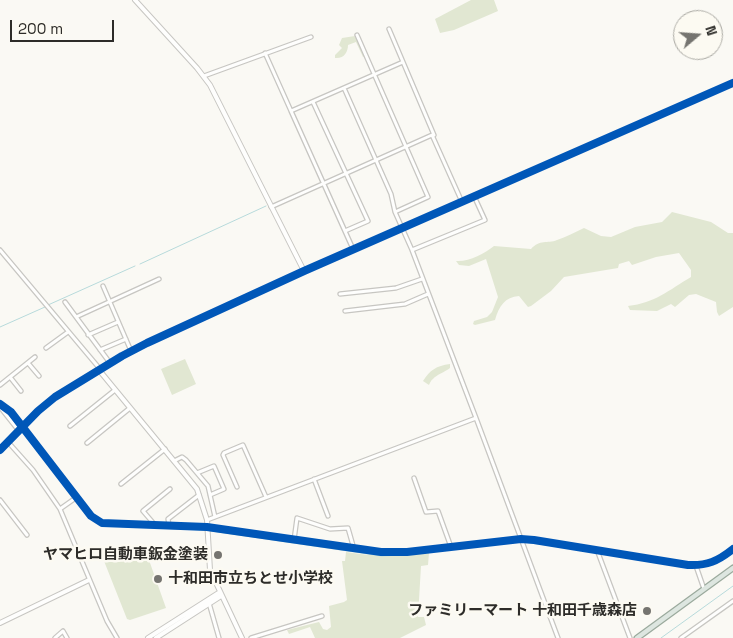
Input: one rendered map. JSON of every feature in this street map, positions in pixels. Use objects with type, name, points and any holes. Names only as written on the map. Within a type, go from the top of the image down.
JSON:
[{"type":"main road","points":[[637,638],[733,568]]},
{"type":"street","points":[[135,0],[204,76],[304,271]]},
{"type":"street","points":[[389,29],[434,135],[432,135],[462,202]]},
{"type":"street","points":[[357,35],[428,197],[395,212]]},
{"type":"street","points":[[204,76],[311,37]]},
{"type":"street","points":[[265,53],[354,249]]},
{"type":"street","points":[[291,112],[403,62]]},
{"type":"street","points":[[0,450],[20,429],[56,397],[131,351],[304,271],[733,83]]},
{"type":"street","points":[[344,88],[391,194],[395,212],[412,250],[558,638]]},
{"type":"street","points":[[313,102],[368,221],[345,231]]},
{"type":"street","points":[[272,207],[432,135]]},
{"type":"street","points":[[412,250],[485,220],[474,196]]},
{"type":"street","points":[[0,250],[100,370],[200,495],[207,520],[210,570],[242,638]]},
{"type":"street","points":[[340,294],[396,288],[422,279]]},
{"type":"street","points":[[76,317],[159,280]]},
{"type":"street","points":[[103,286],[131,351]]},
{"type":"street","points":[[345,312],[405,304],[428,294]]},
{"type":"street","points":[[66,302],[110,363]]},
{"type":"street","points":[[88,335],[118,322]]},
{"type":"street","points":[[46,348],[68,332]]},
{"type":"street","points":[[100,350],[126,339]]},
{"type":"street","points":[[0,385],[35,358]]},
{"type":"street","points":[[28,363],[38,376]]},
{"type":"street","points":[[10,377],[21,391]]},
{"type":"street","points":[[70,426],[115,390]]},
{"type":"street","points":[[0,405],[92,516],[102,523],[207,527],[354,549],[396,552],[534,540],[696,566],[717,561],[733,550]]},
{"type":"street","points":[[87,443],[130,408]]},
{"type":"street","points":[[207,520],[476,418]]},
{"type":"street","points":[[8,442],[33,470],[60,510],[107,621],[117,638]]},
{"type":"street","points":[[237,487],[223,456],[224,453],[243,445],[266,497]]},
{"type":"street","points":[[122,484],[165,450]]},
{"type":"street","points":[[174,461],[182,457],[208,486],[215,517]]},
{"type":"street","points":[[197,473],[214,466],[224,489],[210,495]]},
{"type":"street","points":[[414,478],[426,512],[438,511],[451,547]]},
{"type":"street","points":[[314,479],[328,516]]},
{"type":"street","points":[[155,525],[143,510],[170,489]]},
{"type":"street","points":[[169,525],[168,519],[200,495]]},
{"type":"street","points":[[60,510],[77,497]]},
{"type":"street","points":[[0,500],[27,535]]},
{"type":"street","points":[[294,540],[296,518],[330,529],[348,528],[354,549]]},
{"type":"street","points":[[597,550],[630,638]]},
{"type":"street","points":[[696,566],[704,590]]},
{"type":"street","points":[[0,623],[90,580]]},
{"type":"street","points":[[156,638],[220,594]]},
{"type":"street","points":[[148,638],[220,594]]},
{"type":"street","points":[[681,638],[733,601]]},
{"type":"street","points":[[209,603],[219,638]]},
{"type":"street","points":[[251,638],[322,616]]},
{"type":"street","points":[[55,638],[63,631],[67,638]]},
{"type":"green space","points":[[471,0],[494,0],[498,11],[454,30],[440,33],[435,19]]},
{"type":"green space","points":[[355,36],[365,56],[363,57],[356,42],[348,45],[343,56],[335,58],[335,55],[342,48],[339,45],[342,38]]},
{"type":"green space","points":[[672,212],[711,222],[728,233],[733,233],[733,307],[719,316],[716,302],[696,294],[689,295],[675,307],[671,304],[657,311],[630,310],[628,306],[654,299],[691,277],[691,270],[679,253],[656,257],[632,265],[629,261],[619,264],[618,268],[564,277],[551,291],[531,306],[528,307],[519,296],[510,298],[498,310],[495,320],[473,324],[474,321],[487,317],[492,312],[498,297],[486,259],[469,266],[459,265],[456,261],[476,257],[494,246],[531,249],[537,244],[557,240],[584,228],[601,236],[611,237],[635,227],[662,222]]},
{"type":"green space","points":[[185,359],[196,384],[172,395],[161,369]]},
{"type":"green space","points":[[450,364],[450,368],[434,378],[429,385],[423,381],[434,369]]},
{"type":"green space","points":[[144,546],[166,608],[130,620],[127,619],[104,561]]},
{"type":"green space","points":[[346,552],[388,556],[429,553],[428,565],[421,566],[418,617],[424,617],[426,625],[400,638],[315,638],[310,627],[289,634],[287,630],[319,622],[323,629],[327,630],[331,627],[329,606],[347,600],[342,561],[345,561]]},
{"type":"waterway","points":[[140,264],[266,206]]},
{"type":"waterway","points":[[48,305],[135,266]]},
{"type":"waterway","points":[[0,327],[45,307]]},
{"type":"waterway","points":[[9,415],[16,424]]},
{"type":"waterway","points":[[23,433],[72,494]]},
{"type":"waterway","points":[[79,503],[91,518],[101,525]]},
{"type":"waterway","points":[[107,526],[204,530]]},
{"type":"waterway","points":[[211,531],[382,556],[519,542]]},
{"type":"waterway","points":[[524,542],[595,552]]},
{"type":"waterway","points":[[600,553],[688,568]]},
{"type":"waterway","points":[[661,638],[733,586]]},
{"type":"cycle path","points":[[0,450],[38,411],[55,397],[147,343],[304,271],[733,83]]},
{"type":"cycle path","points":[[0,404],[11,412],[91,516],[102,523],[207,527],[381,552],[407,552],[521,539],[688,565],[701,565],[712,562],[733,549]]},
{"type":"place","name":"ヤマヒロ自動車鈑金塗装","points":[[218,555]]},
{"type":"place","name":"十和田市立ちとせ小学校","points":[[158,579]]},
{"type":"place","name":"ファミリーマート 十和田千歳森店","points":[[647,611]]}]
